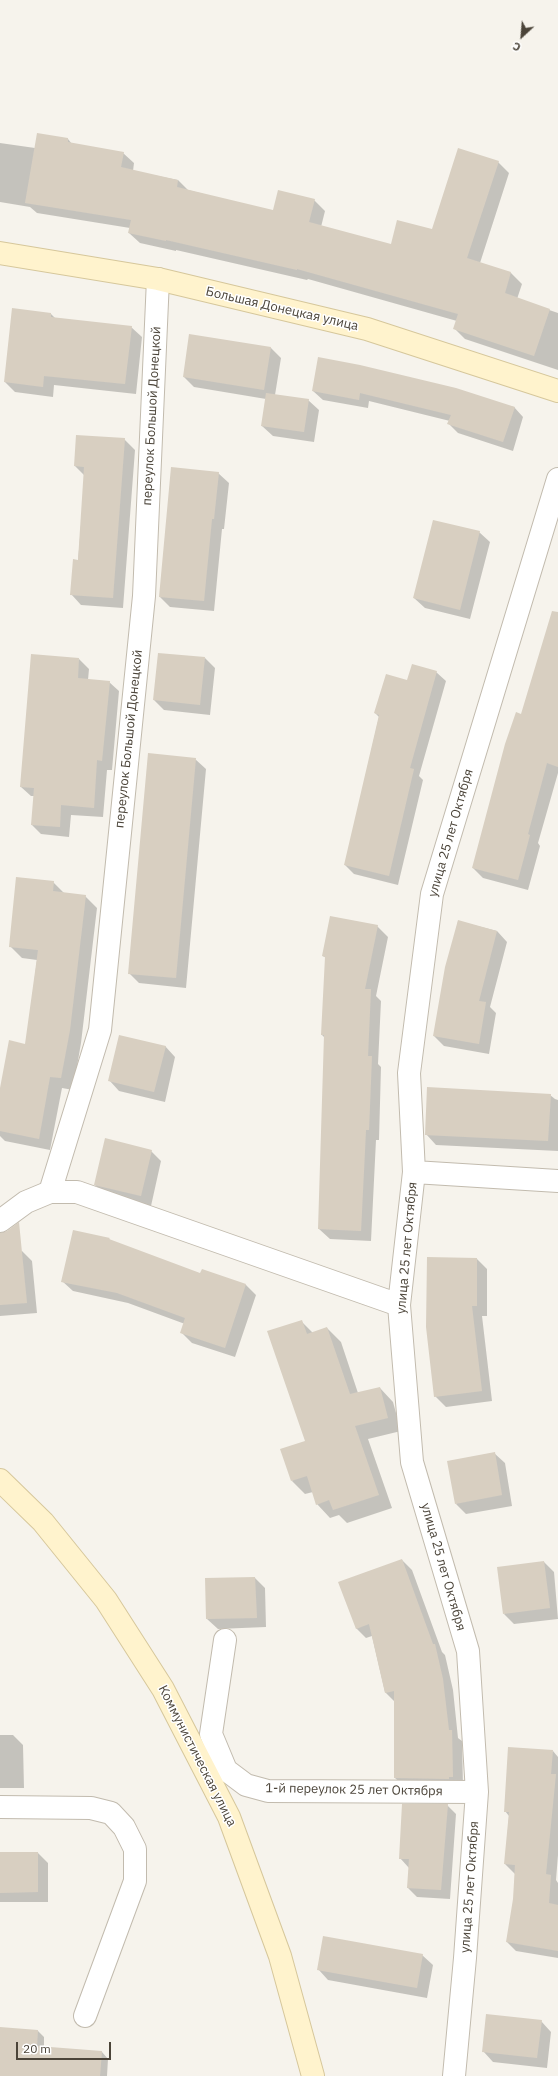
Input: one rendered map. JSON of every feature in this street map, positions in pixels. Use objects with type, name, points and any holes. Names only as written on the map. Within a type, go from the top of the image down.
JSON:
[{"type":"main road","name":"Большая Донецкая улица","points":[[0,253],[158,279],[367,329],[558,391]]},
{"type":"main road","name":"Коммунистическая улица","points":[[0,1480],[43,1522],[106,1600],[163,1689],[229,1817],[280,1956],[313,2076]]},
{"type":"street","name":"переулок Большой Донецкой","points":[[50,1192],[100,1030],[144,596],[158,279]]},
{"type":"street","name":"улица 25 лет Октября","points":[[454,2076],[465,1958],[477,1792],[468,1650],[412,1462],[399,1305],[414,1172],[409,1073],[432,894],[558,479]]},
{"type":"street","points":[[414,1172],[558,1181]]},
{"type":"street","points":[[0,1222],[26,1202],[50,1192],[77,1192],[399,1305]]},
{"type":"street","name":"1-й переулок 25 лет Октября","points":[[225,1640],[211,1734],[226,1770],[246,1785],[268,1791],[477,1792]]},
{"type":"street","points":[[0,1807],[91,1808],[111,1813],[124,1827],[135,1849],[136,1881],[85,2016]]},
{"type":"building","points":[[37,133],[68,138],[68,142],[124,152],[121,167],[178,180],[177,187],[273,210],[278,190],[315,199],[309,222],[391,244],[397,220],[432,229],[458,148],[499,161],[467,258],[511,272],[505,293],[550,309],[534,356],[453,329],[458,314],[297,269],[128,233],[131,220],[25,203]]},
{"type":"building","points":[[12,308],[51,313],[51,317],[132,326],[125,384],[44,376],[43,387],[4,382]]},
{"type":"building","points":[[189,334],[271,347],[264,390],[183,377]]},
{"type":"building","points":[[318,357],[360,365],[456,388],[515,407],[503,442],[447,424],[451,415],[360,393],[359,400],[312,391]]},
{"type":"building","points":[[266,393],[309,399],[304,432],[261,426]]},
{"type":"building","points":[[76,435],[125,438],[113,598],[70,595],[73,559],[78,560],[84,467],[74,466]]},
{"type":"building","points":[[171,467],[219,472],[214,519],[212,519],[204,601],[159,597]]},
{"type":"building","points":[[433,520],[480,531],[460,610],[413,598]]},
{"type":"building","points":[[552,611],[558,612],[558,767],[547,763],[528,834],[530,835],[518,880],[472,868],[505,744],[516,712],[521,714]]},
{"type":"building","points":[[158,653],[205,657],[200,705],[153,700]]},
{"type":"building","points":[[31,654],[79,658],[78,678],[110,681],[102,761],[97,760],[94,808],[61,805],[60,827],[31,825],[34,788],[20,787]]},
{"type":"building","points":[[412,664],[437,671],[410,768],[414,769],[389,876],[344,865],[379,715],[374,713],[386,674],[407,680]]},
{"type":"building","points":[[148,753],[196,758],[176,978],[128,974]]},
{"type":"building","points":[[16,877],[54,881],[53,891],[86,895],[70,1030],[61,1078],[50,1077],[39,1139],[0,1131],[0,1088],[9,1040],[25,1044],[38,950],[9,947]]},
{"type":"building","points":[[330,916],[378,925],[365,989],[371,989],[368,1056],[372,1056],[369,1130],[366,1130],[361,1231],[318,1229],[324,1035],[321,1035],[325,957],[322,956]]},
{"type":"building","points":[[458,920],[497,931],[479,1001],[486,1002],[479,1044],[433,1036],[445,967]]},
{"type":"building","points":[[119,1035],[166,1046],[154,1092],[108,1081]]},
{"type":"building","points":[[427,1087],[551,1094],[548,1141],[425,1135]]},
{"type":"building","points":[[105,1138],[152,1150],[141,1196],[94,1185]]},
{"type":"building","points":[[19,1222],[27,1303],[0,1305],[0,1233],[7,1231]]},
{"type":"building","points":[[73,1230],[110,1238],[109,1239],[200,1273],[202,1269],[246,1284],[225,1348],[180,1333],[185,1318],[117,1293],[61,1282]]},
{"type":"building","points":[[427,1257],[477,1258],[477,1306],[472,1306],[482,1391],[434,1397],[426,1327]]},
{"type":"building","points":[[302,1320],[307,1334],[327,1327],[350,1394],[380,1387],[388,1418],[355,1426],[379,1495],[333,1510],[329,1500],[316,1505],[307,1476],[291,1481],[280,1449],[305,1441],[267,1331]]},
{"type":"building","points":[[495,1452],[502,1495],[455,1504],[447,1461]]},
{"type":"building","points":[[402,1559],[433,1644],[435,1644],[443,1679],[449,1730],[452,1730],[453,1777],[449,1777],[449,1779],[394,1778],[394,1691],[385,1693],[369,1624],[356,1629],[338,1582]]},
{"type":"building","points":[[544,1561],[550,1608],[503,1614],[497,1567]]},
{"type":"building","points":[[255,1577],[257,1618],[206,1619],[205,1578]]},
{"type":"building","points":[[508,1747],[553,1750],[551,1774],[556,1774],[546,1874],[551,1875],[549,1903],[558,1905],[558,1951],[506,1942],[513,1899],[515,1865],[504,1864],[509,1812],[504,1812]]},
{"type":"building","points":[[402,1804],[448,1804],[441,1890],[407,1888],[409,1859],[399,1859]]},
{"type":"building","points":[[0,1852],[38,1852],[38,1892],[0,1893]]},
{"type":"building","points":[[323,1936],[423,1954],[417,1988],[317,1970]]},
{"type":"building","points":[[486,2014],[542,2020],[537,2058],[482,2052]]},
{"type":"building","points":[[0,2027],[38,2030],[37,2046],[102,2051],[100,2076],[0,2076]]}]
